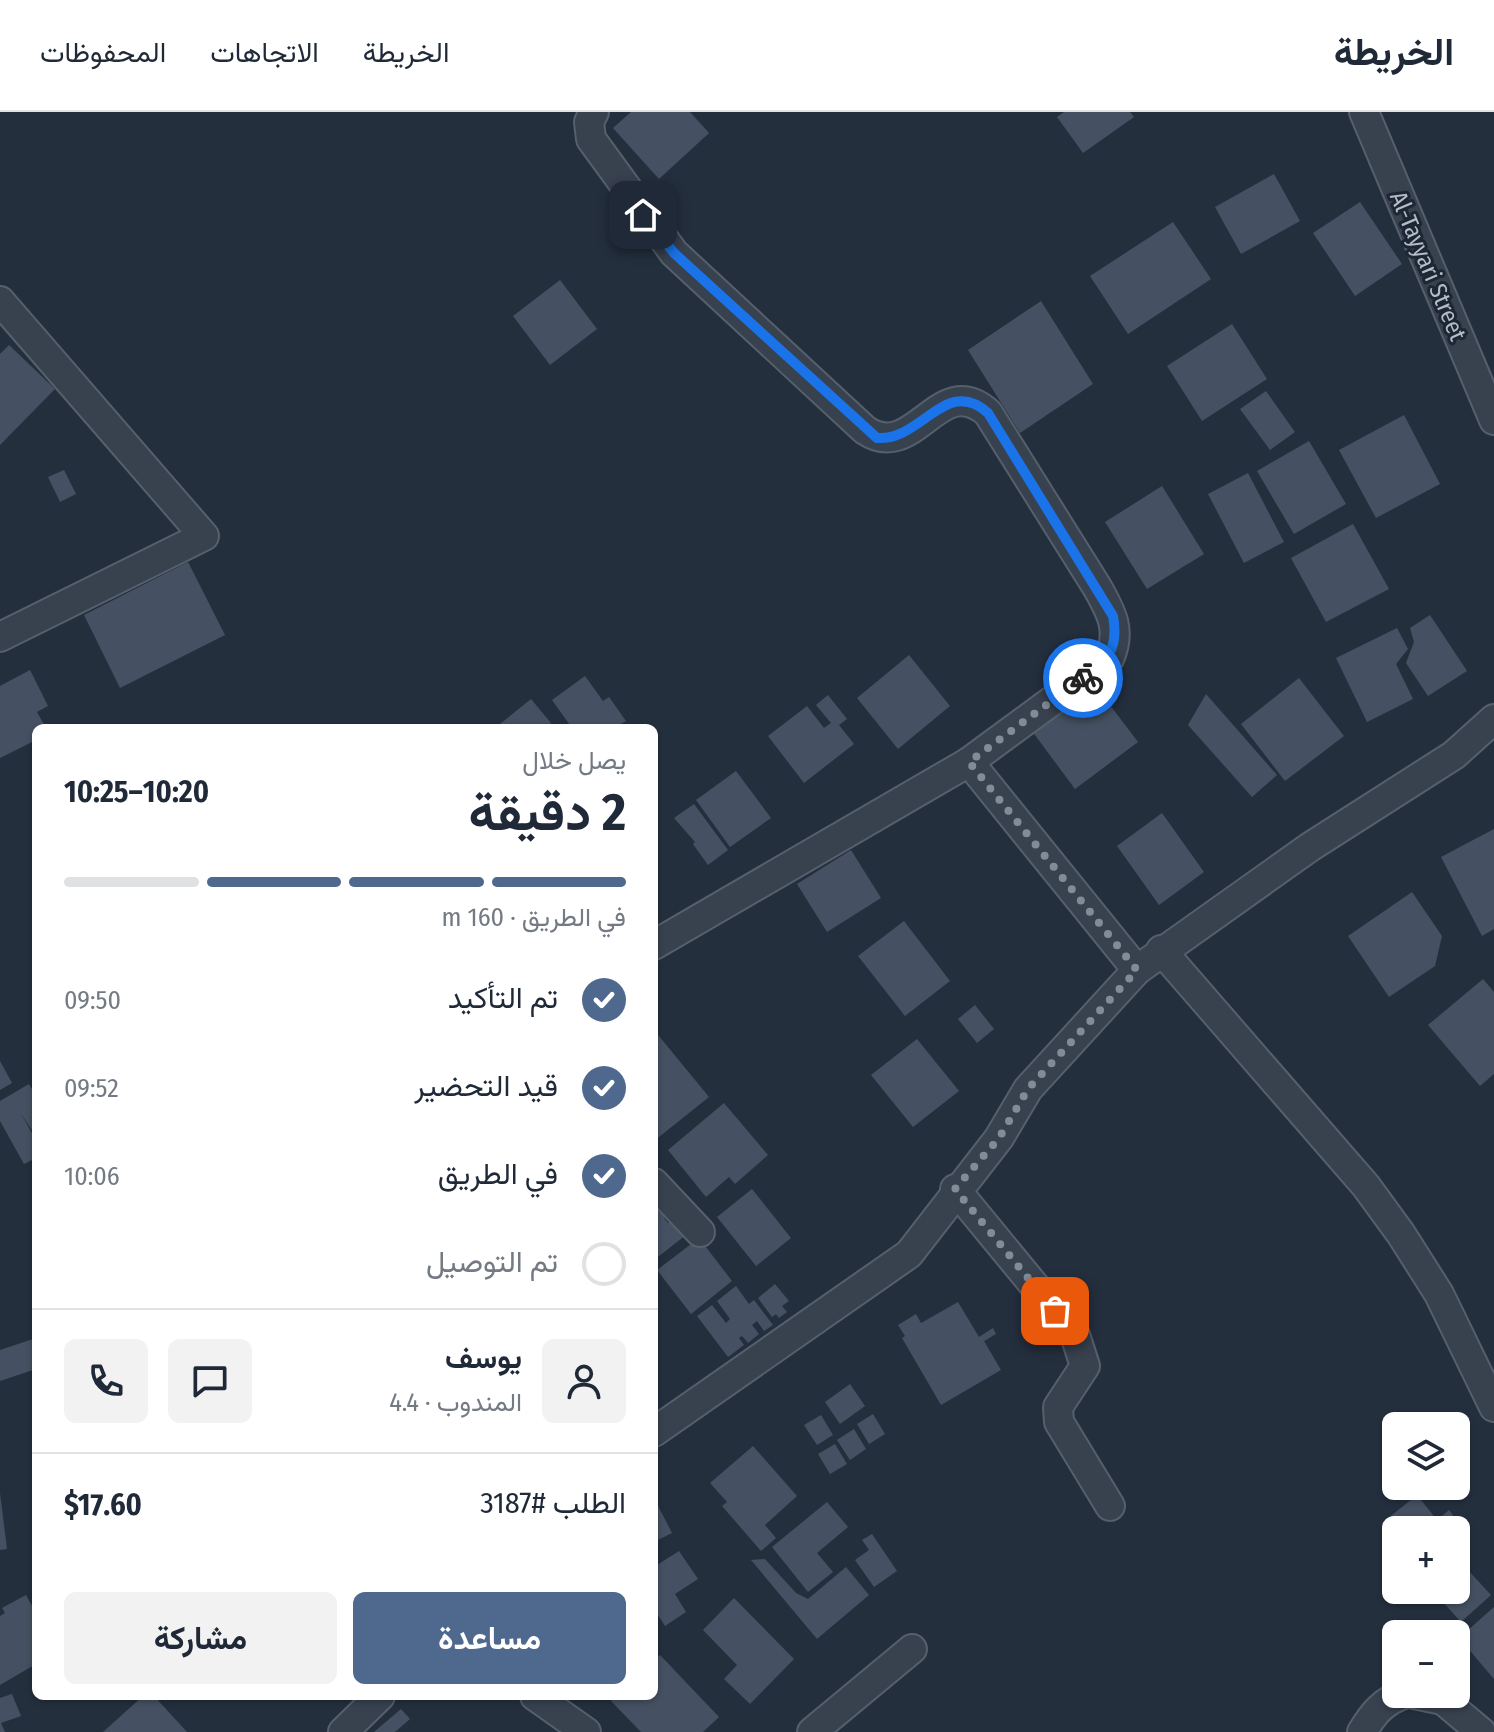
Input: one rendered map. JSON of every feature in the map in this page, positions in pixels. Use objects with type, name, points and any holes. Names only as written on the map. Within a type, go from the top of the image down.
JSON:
[{"type":"street","points":[[594,112],[589,122],[591,139],[659,237],[865,430],[877,438],[891,439],[952,401],[965,399],[976,402],[988,413],[1097,587],[1113,616],[1116,643],[1109,659],[969,762],[658,943]]},
{"type":"street","name":"Al-Tayyari Street","points":[[1364,112],[1494,420]]},
{"type":"street","points":[[0,301],[204,536],[0,637]]},
{"type":"street","points":[[658,1429],[909,1254],[955,1189],[999,1138],[1028,1089],[1137,970],[1310,847],[1454,755],[1494,719]]},
{"type":"street","points":[[969,762],[1137,970]]},
{"type":"street","points":[[1161,950],[1366,1186],[1439,1294],[1494,1407]]},
{"type":"street","points":[[658,1187],[700,1232]]},
{"type":"street","points":[[955,1189],[1075,1335],[1083,1350],[1085,1366],[1058,1407],[1059,1422],[1110,1506]]},
{"type":"street","points":[[812,1732],[912,1649]]},
{"type":"street","points":[[343,1732],[376,1700]]},
{"type":"street","points":[[541,1700],[586,1732]]},
{"type":"street","points":[[1362,1732],[1382,1706]]},
{"type":"street","points":[[1452,1708],[1481,1732]]},
{"type":"building","points":[[631,112],[690,112],[709,133],[659,179],[613,128]]},
{"type":"building","points":[[1064,112],[1130,112],[1134,117],[1083,153],[1057,117]]},
{"type":"building","points":[[1274,174],[1300,221],[1241,254],[1215,207]]},
{"type":"building","points":[[1360,202],[1402,264],[1355,296],[1313,233]]},
{"type":"building","points":[[1173,222],[1211,279],[1128,334],[1090,276]]},
{"type":"building","points":[[560,280],[597,329],[550,365],[513,316]]},
{"type":"building","points":[[1041,301],[1093,384],[1020,433],[968,350]]},
{"type":"building","points":[[1232,324],[1267,379],[1202,421],[1167,366]]},
{"type":"building","points":[[9,345],[55,389],[0,445],[0,354]]},
{"type":"building","points":[[1266,391],[1295,432],[1270,450],[1240,409]]},
{"type":"building","points":[[1404,415],[1440,484],[1376,518],[1339,450]]},
{"type":"building","points":[[1309,441],[1346,504],[1294,534],[1257,471]]},
{"type":"building","points":[[64,470],[76,494],[60,502],[48,477]]},
{"type":"building","points":[[1248,473],[1284,542],[1244,563],[1208,494]]},
{"type":"building","points":[[1162,486],[1204,554],[1147,589],[1105,522]]},
{"type":"building","points":[[1353,524],[1389,589],[1326,622],[1291,558]]},
{"type":"building","points":[[188,562],[225,635],[120,688],[84,615]]},
{"type":"building","points":[[1430,615],[1467,671],[1428,696],[1406,663],[1414,642],[1410,628]]},
{"type":"building","points":[[1397,628],[1408,649],[1396,664],[1413,699],[1367,722],[1336,658]]},
{"type":"building","points":[[909,655],[950,706],[898,749],[857,698]]},
{"type":"building","points":[[30,670],[48,706],[37,712],[44,724],[32,724],[32,742],[0,758],[0,686]]},
{"type":"building","points":[[585,676],[603,701],[609,697],[626,721],[621,724],[569,724],[552,700]]},
{"type":"building","points":[[1299,678],[1344,736],[1285,781],[1241,724]]},
{"type":"building","points":[[1094,684],[1138,742],[1075,789],[1032,731]]},
{"type":"building","points":[[1206,694],[1277,775],[1252,797],[1188,725]]},
{"type":"building","points":[[828,695],[847,719],[839,725],[854,744],[804,783],[768,736],[807,706],[824,728],[831,723],[816,705]]},
{"type":"building","points":[[531,699],[551,723],[550,724],[500,724]]},
{"type":"building","points":[[736,771],[771,818],[730,847],[696,800]]},
{"type":"building","points":[[694,804],[728,850],[708,865],[693,844],[695,842],[674,818]]},
{"type":"building","points":[[1162,813],[1204,872],[1159,905],[1117,846]]},
{"type":"building","points":[[1494,829],[1494,929],[1482,936],[1441,857]]},
{"type":"building","points":[[851,850],[881,898],[827,932],[797,884]]},
{"type":"building","points":[[1412,892],[1442,936],[1435,966],[1389,997],[1348,936]]},
{"type":"building","points":[[904,921],[950,981],[905,1016],[858,956]]},
{"type":"building","points":[[1483,979],[1494,992],[1494,1074],[1480,1086],[1428,1025]]},
{"type":"building","points":[[975,1005],[994,1029],[977,1043],[958,1019]]},
{"type":"building","points":[[658,1035],[709,1097],[658,1138]]},
{"type":"building","points":[[917,1039],[959,1091],[913,1127],[871,1075]]},
{"type":"building","points":[[0,1061],[12,1083],[0,1090]]},
{"type":"building","points":[[29,1084],[32,1089],[32,1130],[21,1114],[32,1133],[32,1160],[24,1164],[0,1121],[0,1101]]},
{"type":"building","points":[[724,1103],[768,1155],[735,1184],[729,1177],[706,1197],[668,1150]]},
{"type":"building","points":[[752,1189],[791,1238],[756,1266],[717,1217]]},
{"type":"building","points":[[658,1199],[669,1213],[664,1218],[668,1223],[673,1219],[686,1235],[658,1257]]},
{"type":"building","points":[[699,1238],[732,1281],[691,1314],[658,1269]]},
{"type":"building","points":[[775,1284],[789,1301],[782,1306],[787,1312],[779,1318],[776,1314],[772,1317],[758,1298]]},
{"type":"building","points":[[736,1286],[749,1304],[754,1300],[773,1325],[764,1331],[757,1321],[752,1325],[759,1334],[748,1343],[742,1336],[739,1338],[744,1345],[728,1357],[697,1316],[712,1305],[726,1323],[730,1319],[717,1301]]},
{"type":"building","points":[[958,1302],[979,1337],[993,1328],[996,1334],[984,1341],[1001,1370],[941,1405],[902,1338],[905,1336],[898,1325],[916,1314],[921,1323]]},
{"type":"building","points":[[32,1339],[32,1370],[0,1381],[0,1350]]},
{"type":"building","points":[[850,1384],[865,1406],[840,1424],[825,1402]]},
{"type":"building","points":[[873,1414],[885,1434],[869,1444],[857,1424]]},
{"type":"building","points":[[821,1415],[833,1435],[817,1445],[804,1425]]},
{"type":"building","points":[[854,1429],[866,1449],[850,1460],[837,1440]]},
{"type":"building","points":[[835,1444],[847,1464],[830,1474],[818,1454]]},
{"type":"building","points":[[753,1446],[797,1496],[765,1525],[776,1538],[761,1551],[722,1506],[727,1502],[710,1483]]},
{"type":"building","points":[[0,1493],[7,1549],[0,1550]]},
{"type":"building","points":[[1411,1500],[1421,1500],[1434,1516],[1391,1516]]},
{"type":"building","points":[[827,1502],[848,1527],[817,1553],[833,1572],[808,1592],[772,1547]]},
{"type":"building","points":[[658,1506],[672,1533],[658,1540]]},
{"type":"building","points":[[872,1534],[897,1571],[874,1587],[855,1560],[869,1550],[862,1540]]},
{"type":"building","points":[[679,1551],[698,1579],[675,1594],[686,1612],[665,1626],[658,1615],[658,1564]]},
{"type":"building","points":[[765,1559],[796,1593],[808,1599],[846,1567],[869,1595],[817,1639],[751,1560]]},
{"type":"building","points":[[1470,1572],[1491,1595],[1463,1620],[1459,1620],[1445,1604],[1470,1604]]},
{"type":"building","points":[[26,1595],[32,1606],[32,1666],[0,1685],[0,1616],[5,1613],[2,1608]]},
{"type":"building","points":[[734,1598],[794,1659],[750,1704],[724,1679],[737,1665],[703,1630]]},
{"type":"building","points":[[1494,1607],[1494,1679],[1470,1651],[1470,1628]]},
{"type":"building","points":[[660,1655],[719,1717],[703,1732],[641,1732],[611,1701],[658,1700]]},
{"type":"building","points":[[12,1694],[21,1716],[1,1723],[5,1732],[0,1732],[0,1698]]},
{"type":"building","points":[[139,1700],[158,1700],[187,1732],[103,1732]]},
{"type":"building","points":[[401,1709],[410,1719],[395,1732],[374,1732]]},
{"type":"way so far","points":[[1055,1311],[955,1189],[999,1138],[1028,1089],[1137,970],[969,762],[1083,678]]},
{"type":"route","points":[[643,215],[674,253],[877,438],[891,439],[904,434],[952,401],[965,399],[976,402],[988,413],[1113,616],[1116,643],[1109,659],[1083,678]]}]
